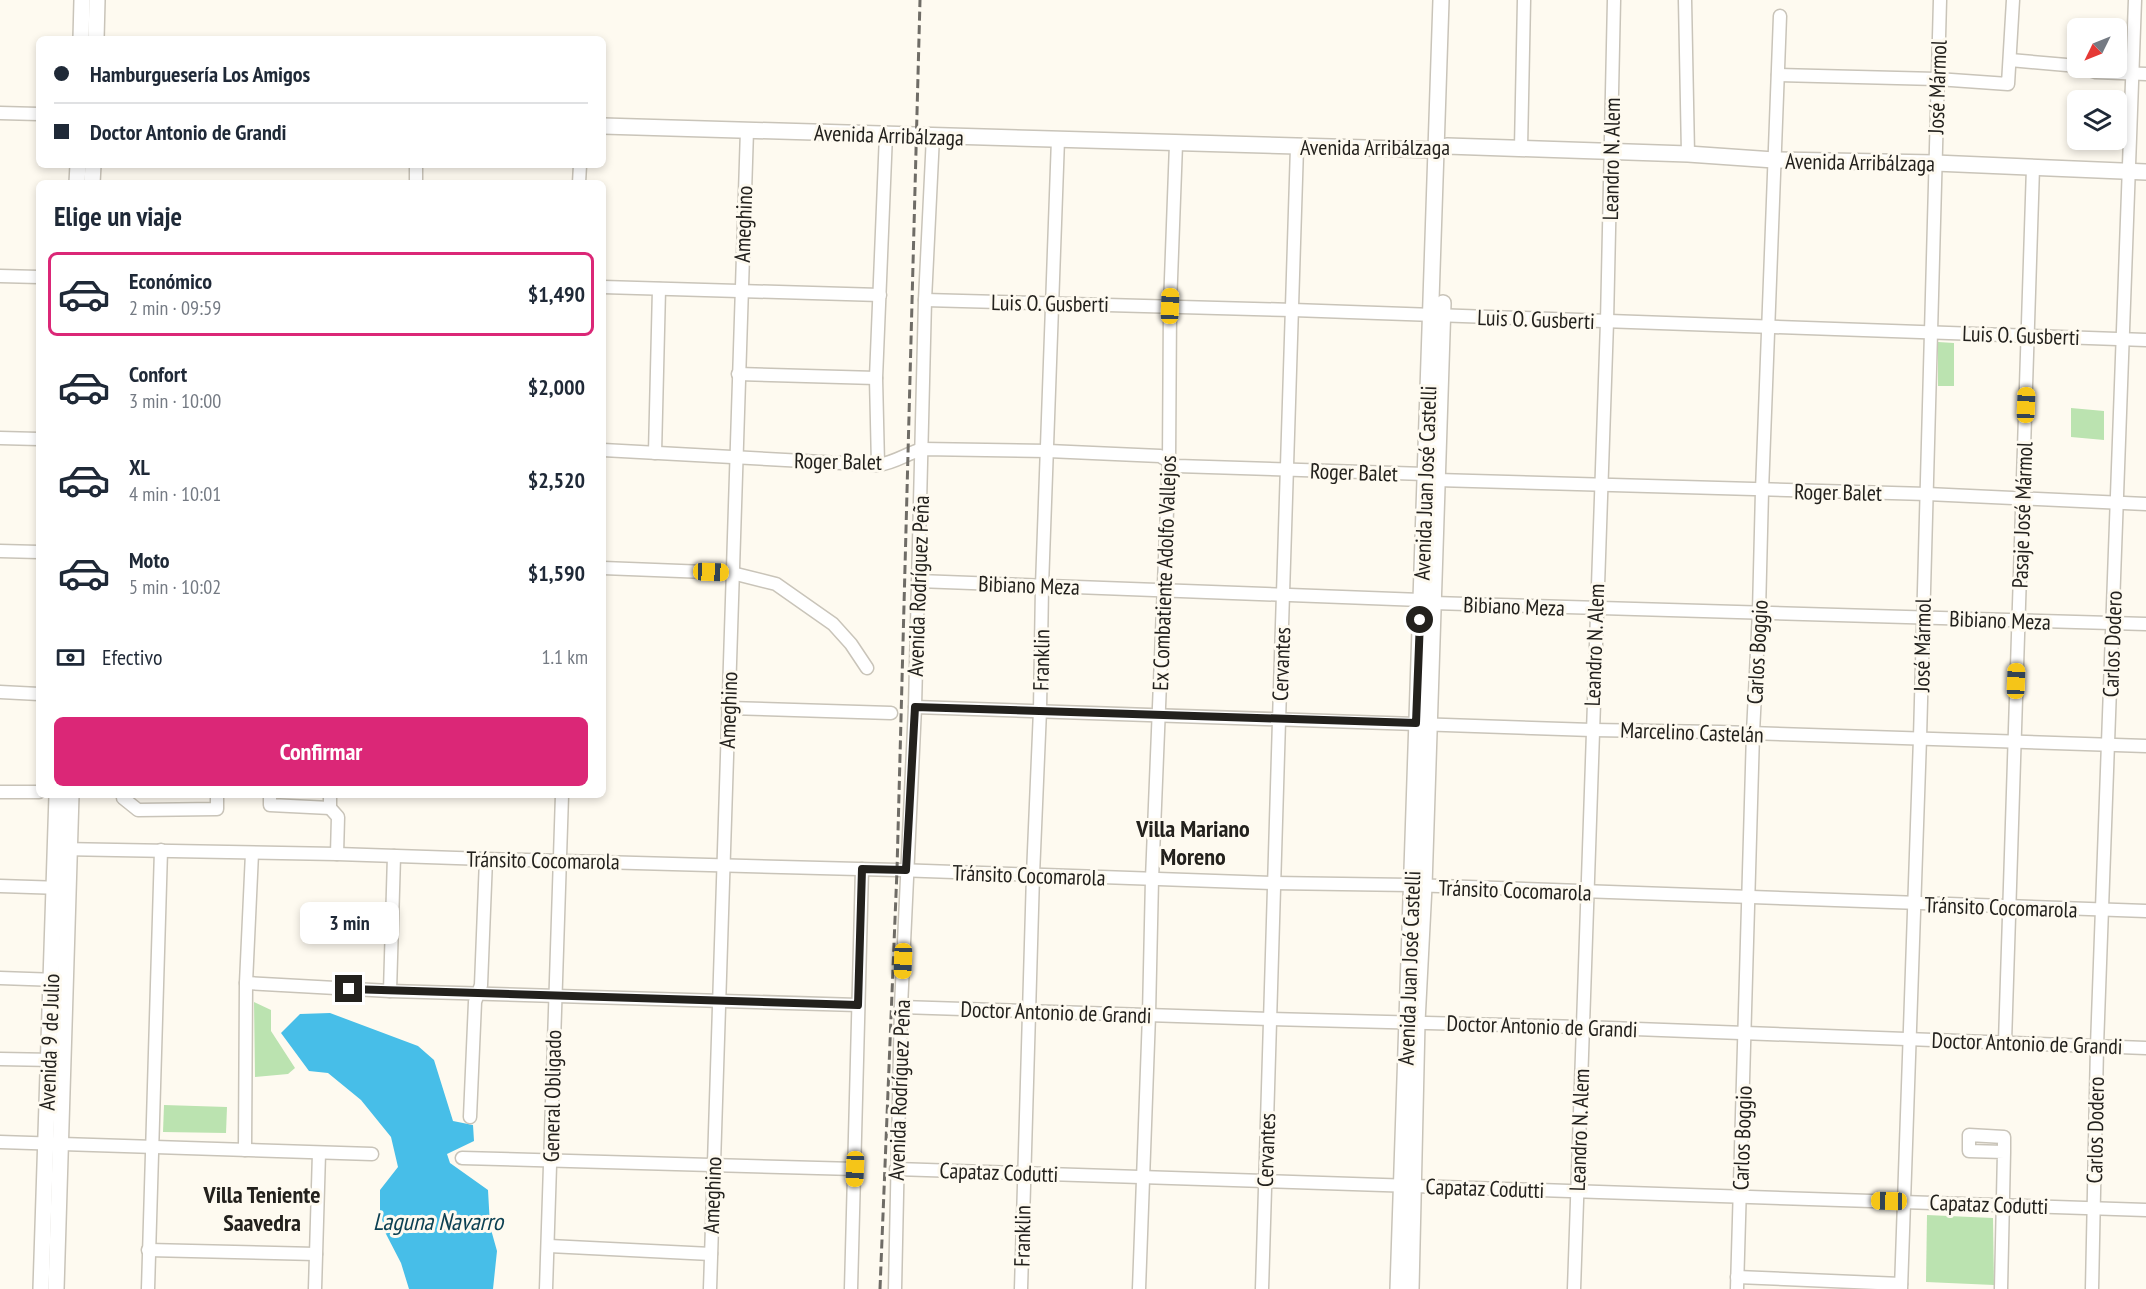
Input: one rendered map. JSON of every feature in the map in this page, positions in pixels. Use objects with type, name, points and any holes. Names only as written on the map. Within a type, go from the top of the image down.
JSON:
[{"type":"main road","points":[[81,36],[82,0]]},
{"type":"main road","points":[[96,36],[97,0]]},
{"type":"main road","name":"Avenida Juan José Castelli","points":[[1411,1289],[1408,1186],[1442,148],[1442,0]]},
{"type":"main road","name":"Avenida Juan José Castelli","points":[[1442,148],[1451,0]]},
{"type":"main road","name":"Avenida Arribálzaga","points":[[606,126],[1297,147],[1521,148],[1688,154],[1774,160],[1935,163],[2146,172]]},
{"type":"main road","name":"Avenida 9 de Julio","points":[[57,798],[63,849]]},
{"type":"main road","name":"Avenida 9 de Julio","points":[[41,1289],[52,1143],[63,849],[71,798]]},
{"type":"main road","name":"Avenida 9 de Julio","points":[[52,1143],[56,1289]]},
{"type":"main road","name":"Avenida Juan José Castelli","points":[[1398,1289],[1408,1186]]},
{"type":"street","points":[[1521,148],[1524,0]]},
{"type":"street","name":"Leandro N. Alem","points":[[1574,1289],[1607,322],[1614,0]]},
{"type":"street","points":[[1685,0],[1688,154]]},
{"type":"street","name":"José Mármol","points":[[1901,1286],[1920,738],[1940,0]]},
{"type":"street","points":[[1778,75],[1937,79],[2008,84],[2013,0]]},
{"type":"street","name":"Carlos Dodero","points":[[2092,1289],[2097,1046],[2135,0]]},
{"type":"street","name":"Carlos Boggio","points":[[1737,1283],[1754,733],[1760,612],[1762,491],[1780,16]]},
{"type":"street","points":[[2010,60],[2067,65]]},
{"type":"street","points":[[2127,74],[2146,74]]},
{"type":"street","points":[[0,113],[36,114]]},
{"type":"street","name":"Ameghino","points":[[710,1289],[747,130]]},
{"type":"street","points":[[878,465],[876,378],[886,134]]},
{"type":"street","name":"Avenida Rodríguez Peña","points":[[895,1289],[901,1007],[915,707],[925,300],[933,136]]},
{"type":"street","name":"Franklin","points":[[1021,1289],[1058,139]]},
{"type":"street","name":"Ex Combatiente Adolfo Vallejos","points":[[1139,1289],[1152,879],[1169,461],[1170,306],[1176,144]]},
{"type":"street","name":"Cervantes","points":[[1262,1289],[1273,883],[1289,470],[1297,147]]},
{"type":"street","name":"Pasaje José Mármol","points":[[2005,1042],[2033,167]]},
{"type":"street","points":[[0,276],[36,277]]},
{"type":"street","points":[[606,287],[880,295]]},
{"type":"street","points":[[655,453],[659,289]]},
{"type":"street","name":"Luis O. Gusberti","points":[[925,300],[2028,334],[2146,340]]},
{"type":"street","points":[[738,374],[876,378]]},
{"type":"street","points":[[0,438],[36,439]]},
{"type":"street","name":"Roger Balet","points":[[606,450],[878,465],[891,464],[922,449],[1048,451],[1160,456],[1177,466],[1600,485],[1927,494],[2146,504]]},
{"type":"street","points":[[0,551],[36,552]]},
{"type":"street","points":[[606,568],[732,573],[776,584],[833,624],[851,644],[867,668]]},
{"type":"street","name":"Bibiano Meza","points":[[918,581],[1284,594],[1596,609],[2146,624]]},
{"type":"street","points":[[0,693],[36,694]]},
{"type":"street","name":"Marcelino Castelán","points":[[915,707],[2146,746]]},
{"type":"street","points":[[728,708],[891,713]]},
{"type":"street","points":[[0,792],[36,792]]},
{"type":"street","points":[[124,798],[138,810],[217,808],[217,798]]},
{"type":"street","points":[[270,798],[270,805],[330,801],[338,817],[338,854]]},
{"type":"street","name":"General Obligado","points":[[546,1289],[562,798]]},
{"type":"street","name":"Tránsito Cocomarola","points":[[63,849],[338,854],[906,870],[2146,911]]},
{"type":"street","points":[[148,1289],[161,850]]},
{"type":"street","points":[[245,1150],[246,983],[252,853]]},
{"type":"street","points":[[390,991],[394,856]]},
{"type":"street","points":[[470,1117],[475,1002],[482,986],[486,859]]},
{"type":"street","name":"Avenida Rodríguez Peña","points":[[851,1289],[862,869]]},
{"type":"street","points":[[0,886],[62,888]]},
{"type":"street","points":[[0,978],[58,980]]},
{"type":"street","points":[[246,983],[390,991],[858,1005]]},
{"type":"street","name":"Doctor Antonio de Grandi","points":[[901,1007],[1270,1020],[1582,1027],[2146,1048]]},
{"type":"street","points":[[0,1059],[56,1060]]},
{"type":"street","points":[[0,1142],[372,1154]]},
{"type":"street","points":[[2001,1289],[2004,1152]]},
{"type":"street","points":[[315,1289],[319,1153]]},
{"type":"street","points":[[462,1158],[855,1169]]},
{"type":"street","name":"Capataz Codutti","points":[[896,1169],[2146,1210]]},
{"type":"street","points":[[549,1246],[711,1254]]},
{"type":"street","points":[[148,1250],[316,1254]]},
{"type":"street","points":[[1737,1283],[1901,1286]]},
{"type":"green space","points":[[1938,342],[1954,343],[1954,386],[1938,386]]},
{"type":"green space","points":[[2071,408],[2104,411],[2104,440],[2071,437]]},
{"type":"green space","points":[[254,1002],[271,1010],[271,1031],[295,1068],[288,1074],[255,1077]]},
{"type":"green space","points":[[164,1105],[227,1107],[226,1133],[163,1132]]},
{"type":"green space","points":[[1927,1215],[1993,1218],[1994,1285],[1926,1282]]},
{"type":"water","name":"Laguna Navarro","points":[[330,1013],[418,1046],[434,1060],[453,1121],[473,1125],[474,1141],[447,1154],[450,1163],[488,1190],[490,1226],[497,1251],[493,1289],[409,1289],[401,1263],[386,1234],[380,1212],[380,1190],[398,1167],[391,1137],[361,1100],[328,1073],[309,1071],[281,1033],[300,1014]]},
{"type":"railway","points":[[880,1289],[897,870],[920,0]]},
{"type":"district","name":"Villa Mariano Moreno","points":[[1193,842]]},
{"type":"district","name":"Villa Teniente Saavedra","points":[[262,1208]]},
{"type":"route","points":[[349,989],[858,1005],[862,869],[906,870],[915,707],[1416,723],[1420,620]]}]
